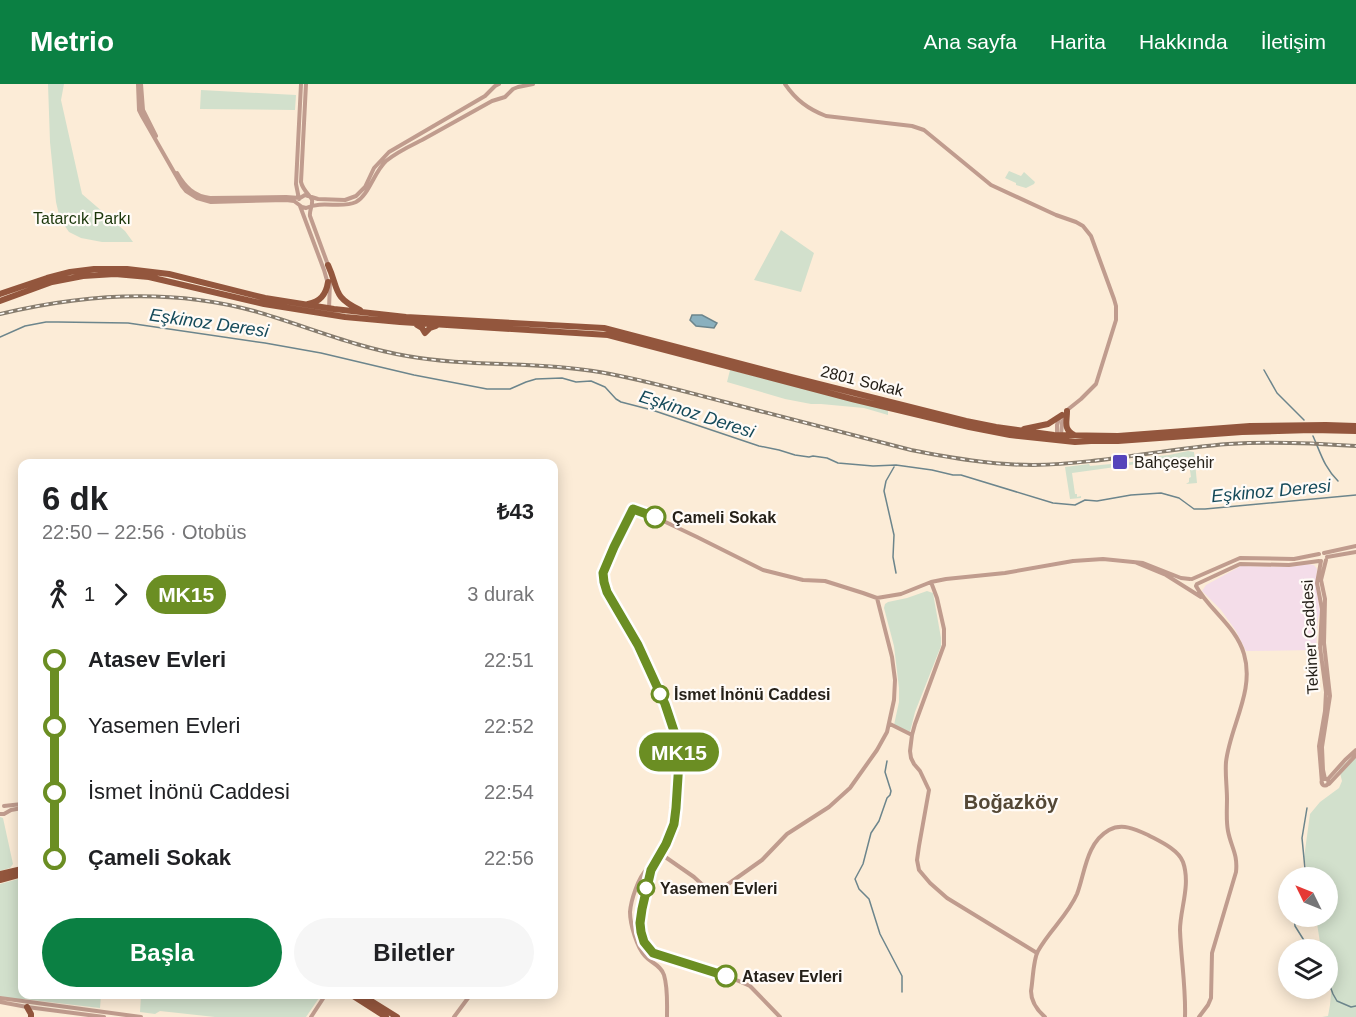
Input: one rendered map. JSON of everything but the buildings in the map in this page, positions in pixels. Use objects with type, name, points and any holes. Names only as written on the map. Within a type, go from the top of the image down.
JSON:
[{"type":"main road","points":[[328,265],[334,287],[340,298],[366,313]]},
{"type":"main road","points":[[0,294],[70,272],[127,269],[169,274],[264,298],[328,309],[331,314],[335,315]]},
{"type":"main road","points":[[0,301],[52,282],[83,276],[115,274],[149,277],[233,298],[279,306],[420,326],[425,333],[432,327],[455,325]]},
{"type":"main road","points":[[301,304],[318,300],[324,295],[328,282]]},
{"type":"main road","points":[[279,306],[324,311],[328,309]]},
{"type":"main road","name":"2801 Sokak","points":[[328,309],[455,325],[608,335],[969,427],[1012,433],[1059,437],[1118,436],[1250,426],[1326,424],[1356,426]]},
{"type":"main road","name":"2801 Sokak","points":[[390,321],[604,328],[1012,433]]},
{"type":"main road","points":[[1012,433],[1048,424],[1066,412]]},
{"type":"main road","points":[[1066,412],[1066,426],[1072,434],[1078,436]]},
{"type":"main road","points":[[1312,430],[1326,428],[1326,424]]},
{"type":"main road","name":"2801 Sokak","points":[[1059,437],[1075,442],[1242,432],[1356,431]]},
{"type":"main road","points":[[0,874],[18,870]]},
{"type":"main road","points":[[0,880],[18,875]]},
{"type":"main road","points":[[358,999],[386,1017]]},
{"type":"main road","points":[[368,999],[397,1017]]},
{"type":"main road","points":[[27,1007],[31,1017]]},
{"type":"main road","points":[[31,1017],[36,1009]]},
{"type":"street","points":[[139,84],[145,115],[179,177],[190,190],[200,196],[300,198],[305,195],[318,199],[345,200],[356,196],[365,187],[374,168],[389,152],[485,96],[495,86],[501,84]]},
{"type":"street","points":[[139,84],[139,110],[178,181],[186,191],[211,202],[286,200],[294,201],[304,208],[311,205],[344,205],[356,202],[363,196],[379,169],[393,156],[492,100],[505,97],[513,89],[532,84]]},
{"type":"street","points":[[286,197],[294,192],[296,184],[301,84]]},
{"type":"street","points":[[306,84],[301,182],[312,201],[309,212],[328,265],[331,291],[328,309]]},
{"type":"street","points":[[786,84],[803,104],[826,116],[912,126],[924,130],[991,184],[1076,222],[1087,230],[1114,299],[1116,320],[1096,384],[1066,412],[1059,437]]},
{"type":"street","points":[[296,184],[300,198],[299,204],[328,282],[328,309]]},
{"type":"street","points":[[780,1017],[750,986],[653,953],[644,942],[640,923],[651,870],[672,831],[679,761],[677,740],[665,704],[638,645],[607,592],[603,573],[633,509],[655,517],[763,570],[803,580],[825,582],[877,598],[901,594],[931,582],[1073,561],[1103,559],[1143,563],[1182,578],[1191,579],[1238,640],[1244,652],[1246,673],[1243,701],[1226,763],[1228,830],[1236,852],[1236,872],[1212,953],[1211,998],[1198,1017]]},
{"type":"street","points":[[1188,589],[1186,582],[1191,579],[1240,558],[1323,558],[1356,546]]},
{"type":"street","points":[[1188,589],[1193,589],[1196,585],[1240,564],[1289,565],[1356,552]]},
{"type":"street","name":"Tekiner Caddesi","points":[[1323,558],[1321,583],[1325,599],[1324,647],[1330,696],[1322,747],[1326,781]]},
{"type":"street","name":"Tekiner Caddesi","points":[[1323,558],[1317,583],[1322,609],[1320,647],[1326,697],[1319,746],[1326,781]]},
{"type":"street","points":[[1136,563],[1166,575],[1205,599]]},
{"type":"street","points":[[931,582],[937,598],[944,645],[922,703],[912,735],[910,751],[911,758],[929,790],[917,861],[919,870],[947,898],[1037,952]]},
{"type":"street","points":[[661,854],[707,889],[716,891],[762,860],[787,834],[829,807],[858,778],[877,750],[890,724],[894,700],[895,680],[892,657],[877,598]]},
{"type":"street","points":[[890,724],[912,735]]},
{"type":"street","points":[[1326,781],[1356,750]]},
{"type":"street","points":[[1326,781],[1356,755]]},
{"type":"street","points":[[1324,771],[1328,774],[1333,772]]},
{"type":"street","points":[[2,806],[18,806]]},
{"type":"street","points":[[2,806],[7,808],[6,813]]},
{"type":"street","points":[[0,814],[18,807]]},
{"type":"street","points":[[1045,1017],[1031,997],[1037,952],[1078,892],[1088,856],[1099,838],[1115,827],[1132,828],[1155,839],[1175,851],[1183,862],[1185,897],[1180,929],[1187,1017]]},
{"type":"street","points":[[651,870],[646,869],[644,872],[635,891],[630,912],[634,932],[644,956],[661,968],[665,976],[667,1017]]},
{"type":"street","points":[[310,1017],[323,999]]},
{"type":"street","points":[[454,1017],[467,999]]},
{"type":"street","points":[[0,1000],[36,1009],[104,1017]]},
{"type":"street","points":[[0,1000],[141,1017]]},
{"type":"shaded area","points":[[1314,565],[1317,569],[1316,584],[1320,613],[1316,650],[1246,651],[1236,631],[1221,610],[1202,591],[1206,585],[1241,566],[1289,567]]},
{"type":"green space","name":"Tatarcık Parkı","points":[[48,84],[64,84],[61,100],[82,194],[125,231],[133,242],[102,242],[81,238],[69,232],[60,219],[50,142]]},
{"type":"green space","points":[[201,90],[296,95],[295,110],[200,109]]},
{"type":"green space","points":[[1009,171],[1021,176],[1024,172],[1035,182],[1026,188],[1016,185],[1005,178]]},
{"type":"green space","points":[[781,230],[814,253],[801,292],[754,280]]},
{"type":"green space","points":[[730,370],[888,410],[888,415],[864,408],[811,404],[785,399],[727,382]]},
{"type":"green space","points":[[1194,452],[1197,483],[1186,484],[1191,477],[1188,457],[1072,473],[1075,494],[1081,498],[1070,499],[1065,467],[1132,462],[1148,457]]},
{"type":"green space","points":[[927,591],[933,593],[941,646],[915,712],[910,732],[894,725],[899,702],[899,688],[894,646],[884,608],[888,602]]},
{"type":"green space","points":[[1356,753],[1356,1017],[1322,1017],[1328,1016],[1331,999],[1338,999],[1338,939],[1319,939],[1318,927],[1338,927],[1338,867],[1306,867],[1304,858],[1310,814],[1320,802],[1339,788],[1342,781],[1339,769]]},
{"type":"green space","points":[[0,817],[3,818],[13,864],[10,868],[0,871]]},
{"type":"green space","points":[[18,879],[18,999],[24,999],[19,1001],[0,996],[0,884]]},
{"type":"green space","points":[[24,999],[101,999],[100,1008]]},
{"type":"green space","points":[[141,999],[318,999],[306,1017],[215,1017],[160,1011],[155,1014],[140,1012]]},
{"type":"water","points":[[692,315],[702,315],[717,323],[714,328],[696,326],[690,320]]},
{"type":"waterway","name":"Eşkinoz Deresi","points":[[0,337],[25,326],[46,322],[128,323],[321,353],[487,389],[510,389],[536,379],[562,378],[576,382],[591,381],[605,387],[621,402],[759,446],[795,455],[827,458],[838,463],[896,465],[961,475],[1053,503],[1075,505],[1085,500],[1097,501],[1161,493],[1179,498],[1194,509],[1205,509],[1356,495]]},
{"type":"waterway","points":[[1264,370],[1277,393],[1304,420]]},
{"type":"waterway","points":[[1313,436],[1326,465],[1338,481]]},
{"type":"waterway","points":[[894,467],[886,481],[884,491],[894,535],[893,557],[896,573]]},
{"type":"waterway","points":[[887,761],[885,772],[891,791],[890,795],[871,833],[863,864],[855,879],[859,889],[869,899],[880,934],[902,976],[902,992]]},
{"type":"waterway","points":[[1305,867],[1302,838],[1307,808]]},
{"type":"waterway","points":[[1296,927],[1303,939]]},
{"type":"waterway","points":[[1336,999],[1351,1007],[1356,1006]]},
{"type":"railway","points":[[0,314],[95,298],[127,296],[191,299],[254,311],[387,352],[430,359],[547,366],[610,374],[911,450],[987,462],[1018,465],[1058,464],[1244,443],[1356,446]]},
{"type":"bus line","name":"MK15","points":[[655,517],[633,509],[603,573],[607,592],[638,645],[665,704],[675,730],[679,749],[678,794],[674,824],[651,870],[642,909],[641,932],[644,942],[653,953],[726,976]]},
{"type":"place","name":"Bahçeşehir","points":[[1120,462]]},
{"type":"place","name":"Çameli Sokak","points":[[655,517]]},
{"type":"place","name":"İsmet İnönü Caddesi","points":[[660,694]]},
{"type":"place","name":"Yasemen Evleri","points":[[646,888]]},
{"type":"place","name":"Atasev Evleri","points":[[726,976]]},
{"type":"district","name":"Boğazköy","points":[[1011,802]]}]
